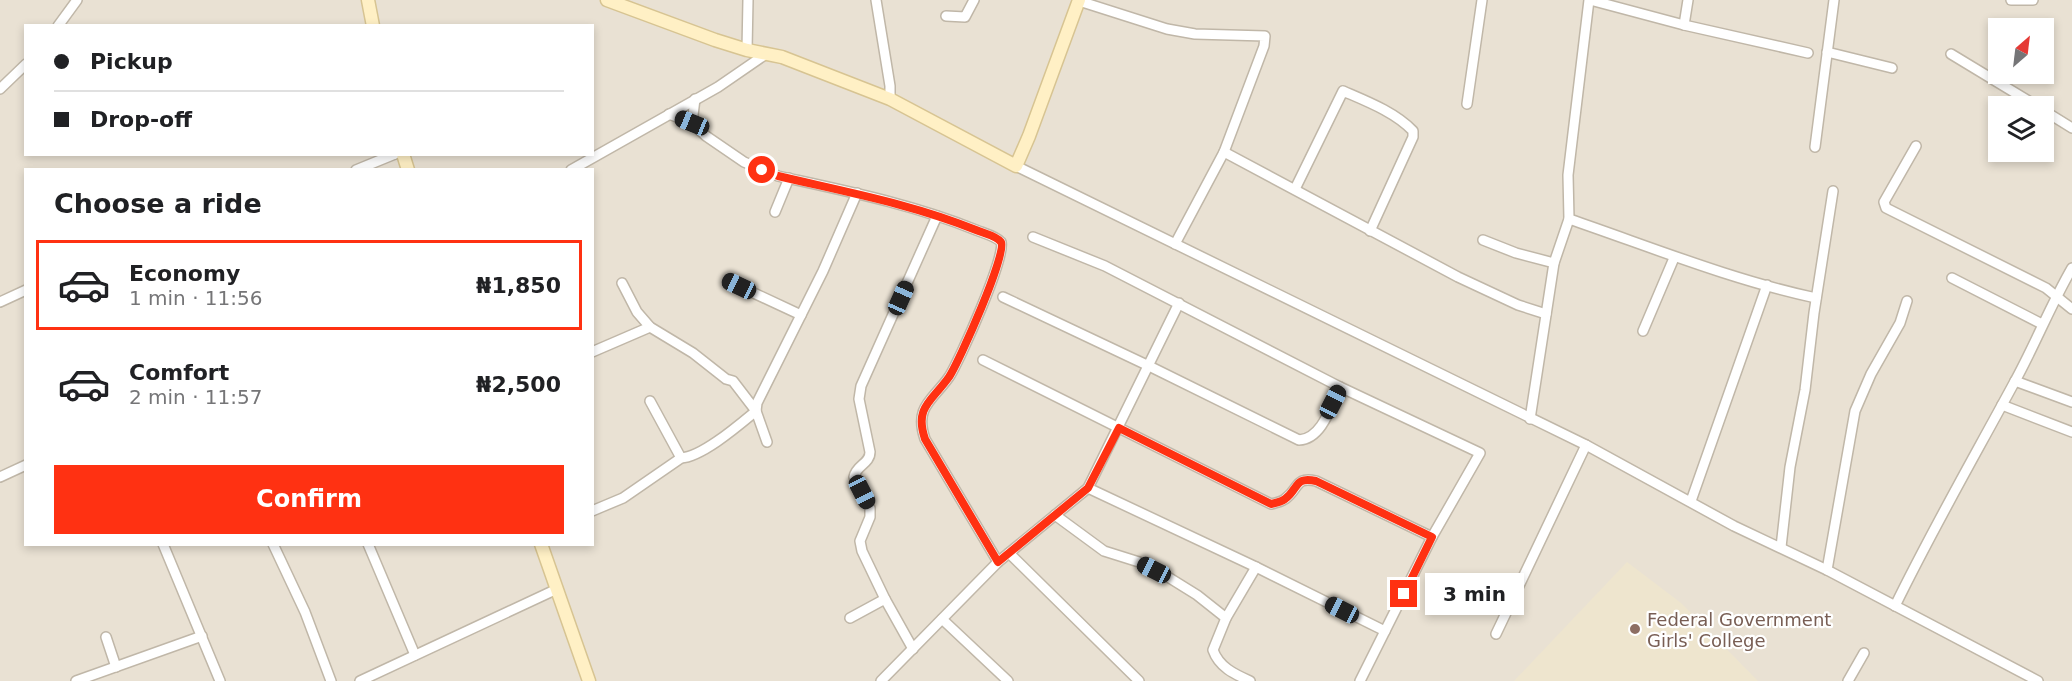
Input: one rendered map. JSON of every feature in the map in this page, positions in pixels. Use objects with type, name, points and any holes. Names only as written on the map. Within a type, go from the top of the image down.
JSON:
[{"type":"street","points":[[59,24],[77,0]]},
{"type":"street","points":[[368,0],[372,24]]},
{"type":"street","points":[[607,0],[747,50],[790,60],[890,99],[1016,166],[1586,445],[1734,526],[1827,570],[2038,681]]},
{"type":"street","points":[[747,50],[748,0]]},
{"type":"street","points":[[876,0],[890,86],[890,99]]},
{"type":"street","points":[[946,16],[966,17],[974,0]]},
{"type":"street","points":[[1016,166],[1033,127],[1079,0],[1167,29],[1195,34],[1265,36],[1264,46],[1224,152],[1175,244]]},
{"type":"street","points":[[1467,104],[1482,0]]},
{"type":"street","points":[[1530,419],[1554,263],[1569,219],[1568,176],[1590,0],[1684,25],[1808,53]]},
{"type":"street","points":[[1684,25],[1688,0]]},
{"type":"street","points":[[1815,147],[1834,0]]},
{"type":"street","points":[[2011,0],[2033,0]]},
{"type":"street","points":[[1827,52],[1892,68]]},
{"type":"street","points":[[574,168],[734,76],[766,54]]},
{"type":"street","points":[[1951,54],[2020,96]]},
{"type":"street","points":[[0,89],[24,66]]},
{"type":"street","points":[[1295,189],[1343,91],[1374,105],[1413,130],[1413,138],[1370,231]]},
{"type":"street","points":[[692,123],[695,99]]},
{"type":"street","points":[[669,114],[692,123],[713,141],[744,162],[762,170],[902,204],[998,239],[1002,243],[1003,249],[997,267],[963,350],[951,375],[921,413],[920,425],[925,439],[998,562]]},
{"type":"street","points":[[2054,117],[2072,128]]},
{"type":"street","points":[[1916,146],[1884,202],[1886,208],[2046,288],[2072,309]]},
{"type":"street","points":[[1224,152],[1487,291],[1546,314]]},
{"type":"street","points":[[361,168],[390,156]]},
{"type":"street","points":[[775,212],[789,178]]},
{"type":"street","points":[[1780,547],[1790,467],[1805,390],[1816,298],[1833,191]]},
{"type":"street","points":[[594,511],[623,498],[681,458],[687,458],[719,440],[756,411],[757,403],[823,271],[857,193]]},
{"type":"street","points":[[913,649],[885,599],[862,550],[860,541],[870,517],[870,508],[854,477],[859,467],[870,457],[859,399],[861,386],[937,216]]},
{"type":"street","points":[[1569,219],[1640,243],[1674,258],[1785,292],[1816,298]]},
{"type":"street","points":[[1034,237],[1105,266],[1340,387],[1480,453],[1432,537],[1360,681]]},
{"type":"street","points":[[1483,240],[1516,253],[1554,263]]},
{"type":"street","points":[[1643,331],[1674,258]]},
{"type":"street","points":[[1895,606],[1928,537],[2015,381],[2072,268]]},
{"type":"street","points":[[1952,278],[2043,324]]},
{"type":"street","points":[[728,281],[801,315]]},
{"type":"street","points":[[622,283],[637,312],[650,327],[693,353],[726,379],[734,381],[756,411],[767,442]]},
{"type":"street","points":[[1690,501],[1767,285]]},
{"type":"street","points":[[0,302],[24,291]]},
{"type":"street","points":[[1003,297],[1299,440],[1308,440],[1319,430],[1340,387]]},
{"type":"street","points":[[1827,570],[1855,411],[1871,374],[1900,323],[1907,301]]},
{"type":"street","points":[[884,678],[998,562],[1088,488],[1179,303]]},
{"type":"street","points":[[594,351],[650,327]]},
{"type":"street","points":[[983,360],[1271,504],[1284,501],[1298,482],[1306,479],[1316,481],[1432,537]]},
{"type":"street","points":[[2015,381],[2072,402]]},
{"type":"street","points":[[650,401],[681,458]]},
{"type":"street","points":[[2002,405],[2072,432]]},
{"type":"street","points":[[1496,634],[1586,445]]},
{"type":"street","points":[[0,477],[24,466]]},
{"type":"street","points":[[1088,488],[1385,631]]},
{"type":"street","points":[[1055,515],[1104,551],[1139,562],[1168,577],[1197,595],[1226,618]]},
{"type":"street","points":[[165,546],[220,681]]},
{"type":"street","points":[[274,546],[305,612],[331,681]]},
{"type":"street","points":[[369,546],[416,655]]},
{"type":"street","points":[[542,546],[589,681]]},
{"type":"street","points":[[1010,553],[1139,681]]},
{"type":"street","points":[[1250,681],[1216,661],[1213,650],[1226,618],[1256,567]]},
{"type":"street","points":[[360,681],[557,589]]},
{"type":"street","points":[[850,618],[885,599]]},
{"type":"street","points":[[942,619],[1008,681]]},
{"type":"street","points":[[76,681],[202,636]]},
{"type":"street","points":[[106,638],[116,667]]},
{"type":"street","points":[[1848,681],[1863,653]]},
{"type":"street","points":[[884,678],[896,681]]},
{"type":"shaded area","points":[[0,0],[2072,0],[2072,681],[0,681]]},
{"type":"shaded area","name":"Federal Government Girls' College","points":[[1627,562],[1681,603],[1758,681],[1514,681]]},
{"type":"place","name":"Federal Government Girls' College","points":[[1635,629]]},
{"type":"route","points":[[762,170],[778,176],[911,207],[998,239],[1002,243],[1003,249],[997,267],[969,337],[951,375],[921,413],[920,425],[925,439],[998,562],[1088,488],[1119,428],[1271,504],[1284,501],[1298,482],[1306,479],[1316,481],[1432,537],[1404,594]]}]
